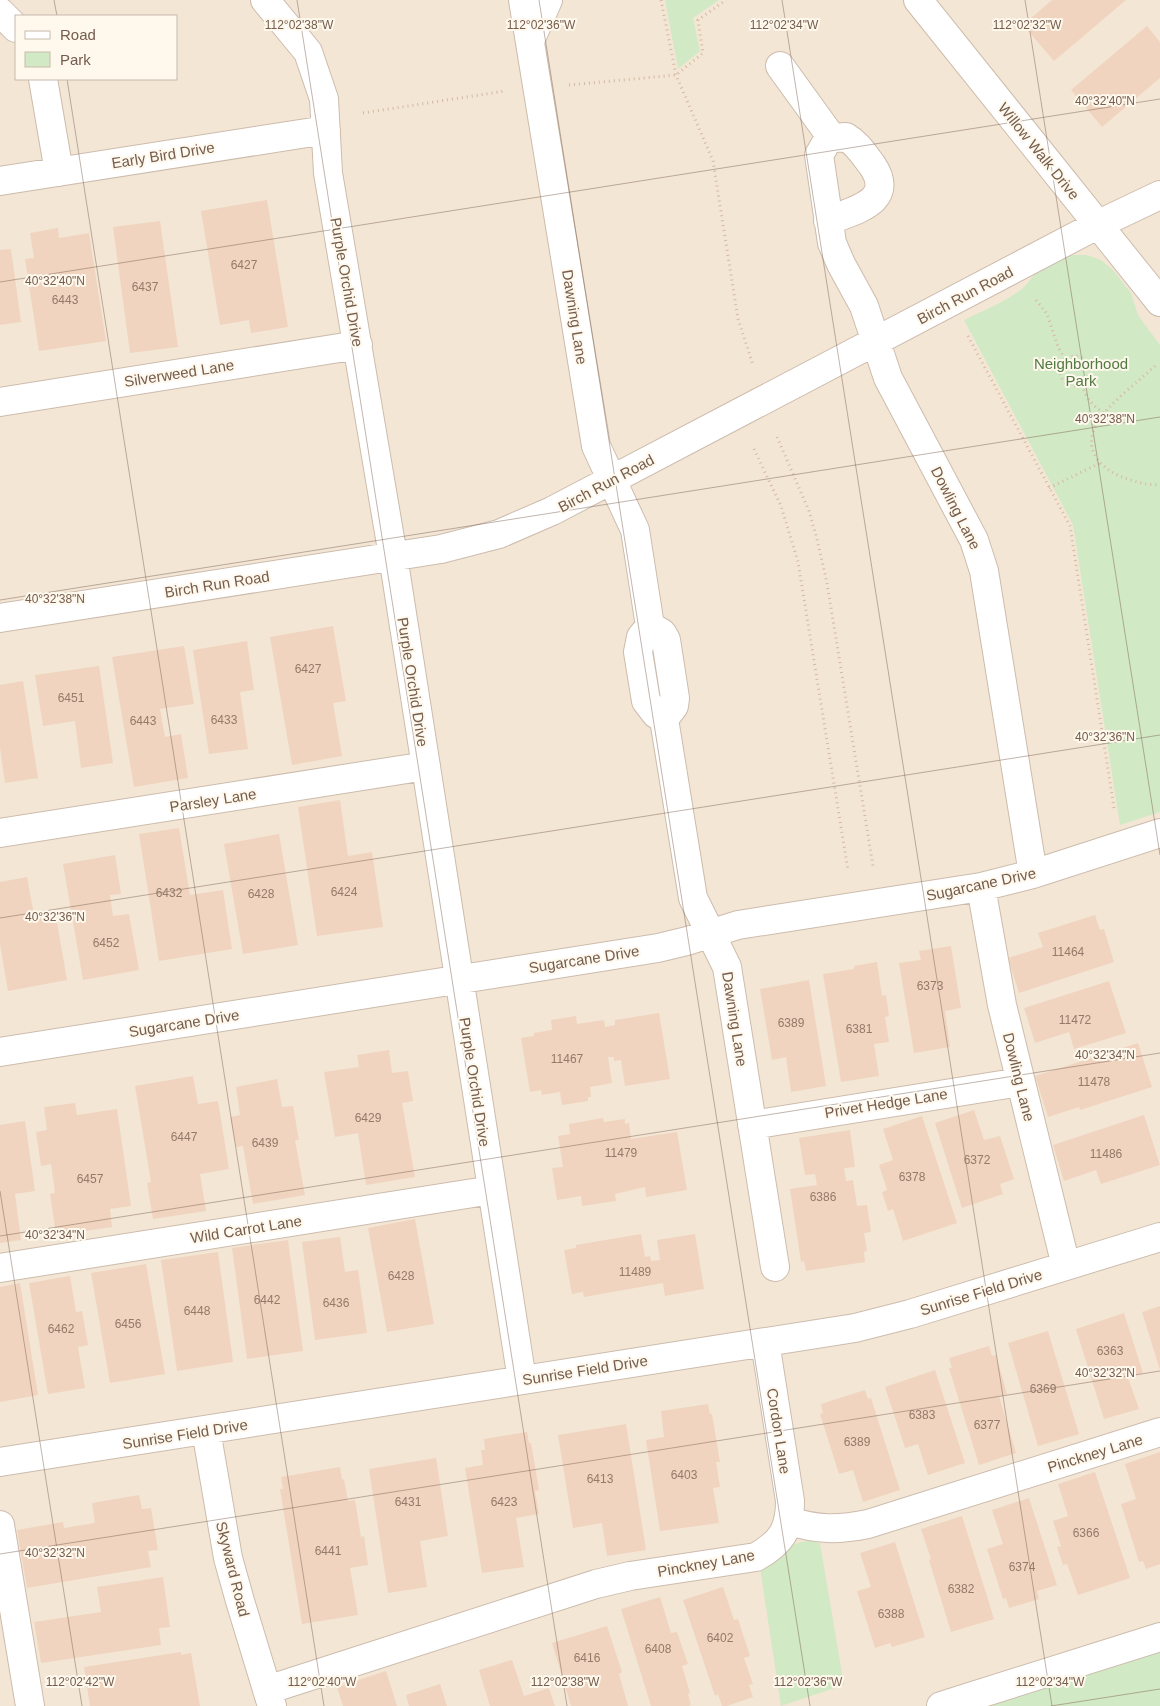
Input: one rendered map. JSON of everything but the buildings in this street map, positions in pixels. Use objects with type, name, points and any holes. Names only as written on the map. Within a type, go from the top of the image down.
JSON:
[{"type":"street","name":"Purple Orchid Drive","points":[[266,0],[308,52],[324,99],[328,173],[393,556],[522,1380]]},
{"type":"street","name":"Dawning Lane","points":[[523,0],[596,446],[635,530],[650,626],[641,637],[638,652],[646,701],[656,714],[664,719],[693,898],[727,966],[775,1267]]},
{"type":"street","points":[[530,41],[548,0]]},
{"type":"street","name":"Willow Walk Drive","points":[[918,0],[1160,302]]},
{"type":"street","points":[[0,12],[15,27]]},
{"type":"street","points":[[780,66],[832,138],[846,137],[853,141],[877,173],[880,182],[879,191],[875,199],[868,204],[828,221]]},
{"type":"street","points":[[43,80],[59,172]]},
{"type":"street","name":"Early Bird Drive","points":[[0,181],[326,130]]},
{"type":"street","name":"Dowling Lane","points":[[832,138],[822,148],[819,155],[832,243],[864,306],[888,378],[974,540],[980,556],[984,571],[1032,874]]},
{"type":"street","name":"Birch Run Road","points":[[0,618],[441,549],[499,534],[535,520],[1099,224],[1160,195]]},
{"type":"street","name":"Silverweed Lane","points":[[0,402],[358,345]]},
{"type":"street","name":"Parsley Lane","points":[[0,833],[426,766]]},
{"type":"street","name":"Sugarcane Drive","points":[[0,1052],[658,948],[738,925],[981,887],[1032,874],[1160,833]]},
{"type":"street","name":"Dowling Lane","points":[[981,887],[995,973],[1066,1266]]},
{"type":"street","name":"Privet Hedge Lane","points":[[752,1125],[1020,1082]]},
{"type":"street","name":"Wild Carrot Lane","points":[[0,1268],[492,1190]]},
{"type":"street","name":"Sunrise Field Drive","points":[[0,1462],[855,1328],[882,1322],[1160,1237]]},
{"type":"street","name":"Cordon Lane","points":[[765,1342],[790,1501],[789,1521]]},
{"type":"street","name":"Skyward Road","points":[[206,1430],[228,1558],[269,1698]]},
{"type":"street","name":"Pinckney Lane","points":[[269,1698],[596,1584],[630,1576],[756,1557],[769,1550],[780,1539],[789,1521],[823,1529],[845,1529],[868,1524],[1160,1432]]},
{"type":"street","points":[[0,1525],[30,1706]]},
{"type":"street","points":[[942,1706],[1160,1638]]},
{"type":"path","points":[[661,0],[676,75],[713,161],[738,319],[753,365]]},
{"type":"path","points":[[676,75],[702,53],[698,20],[726,0]]},
{"type":"path","points":[[1036,300],[1047,314],[1058,347],[1065,359]]},
{"type":"path","points":[[968,336],[1070,526],[1114,808]]},
{"type":"path","points":[[1072,355],[1080,356],[1086,360],[1090,366],[1091,373],[1088,380],[1082,385],[1074,386],[1067,384],[1062,379],[1060,372],[1061,365],[1065,359],[1072,355]]},
{"type":"path","points":[[1155,366],[1104,413],[1097,423],[1093,435],[1093,447],[1100,463],[1116,475],[1148,484],[1160,485]]},
{"type":"path","points":[[1082,385],[1095,407],[1104,413]]},
{"type":"path","points":[[777,437],[809,511],[828,583],[873,866]]},
{"type":"path","points":[[754,449],[781,506],[798,562],[848,870]]},
{"type":"path","points":[[1049,488],[1100,463]]},
{"type":"shaded area","points":[[0,0],[1160,0],[1160,1706],[0,1706]]},
{"type":"green space","points":[[665,0],[719,0],[693,18],[700,51],[678,69]]},
{"type":"green space","name":"Neighborhood Park","points":[[1073,255],[1087,255],[1101,260],[1113,270],[1131,293],[1138,315],[1160,345],[1160,812],[1120,825],[1073,525],[964,320],[1024,288],[1035,274],[1048,265]]},
{"type":"green space","points":[[810,1541],[820,1543],[844,1685],[781,1706],[760,1568],[789,1547]]},
{"type":"green space","points":[[1160,1648],[1160,1706],[976,1706]]}]
